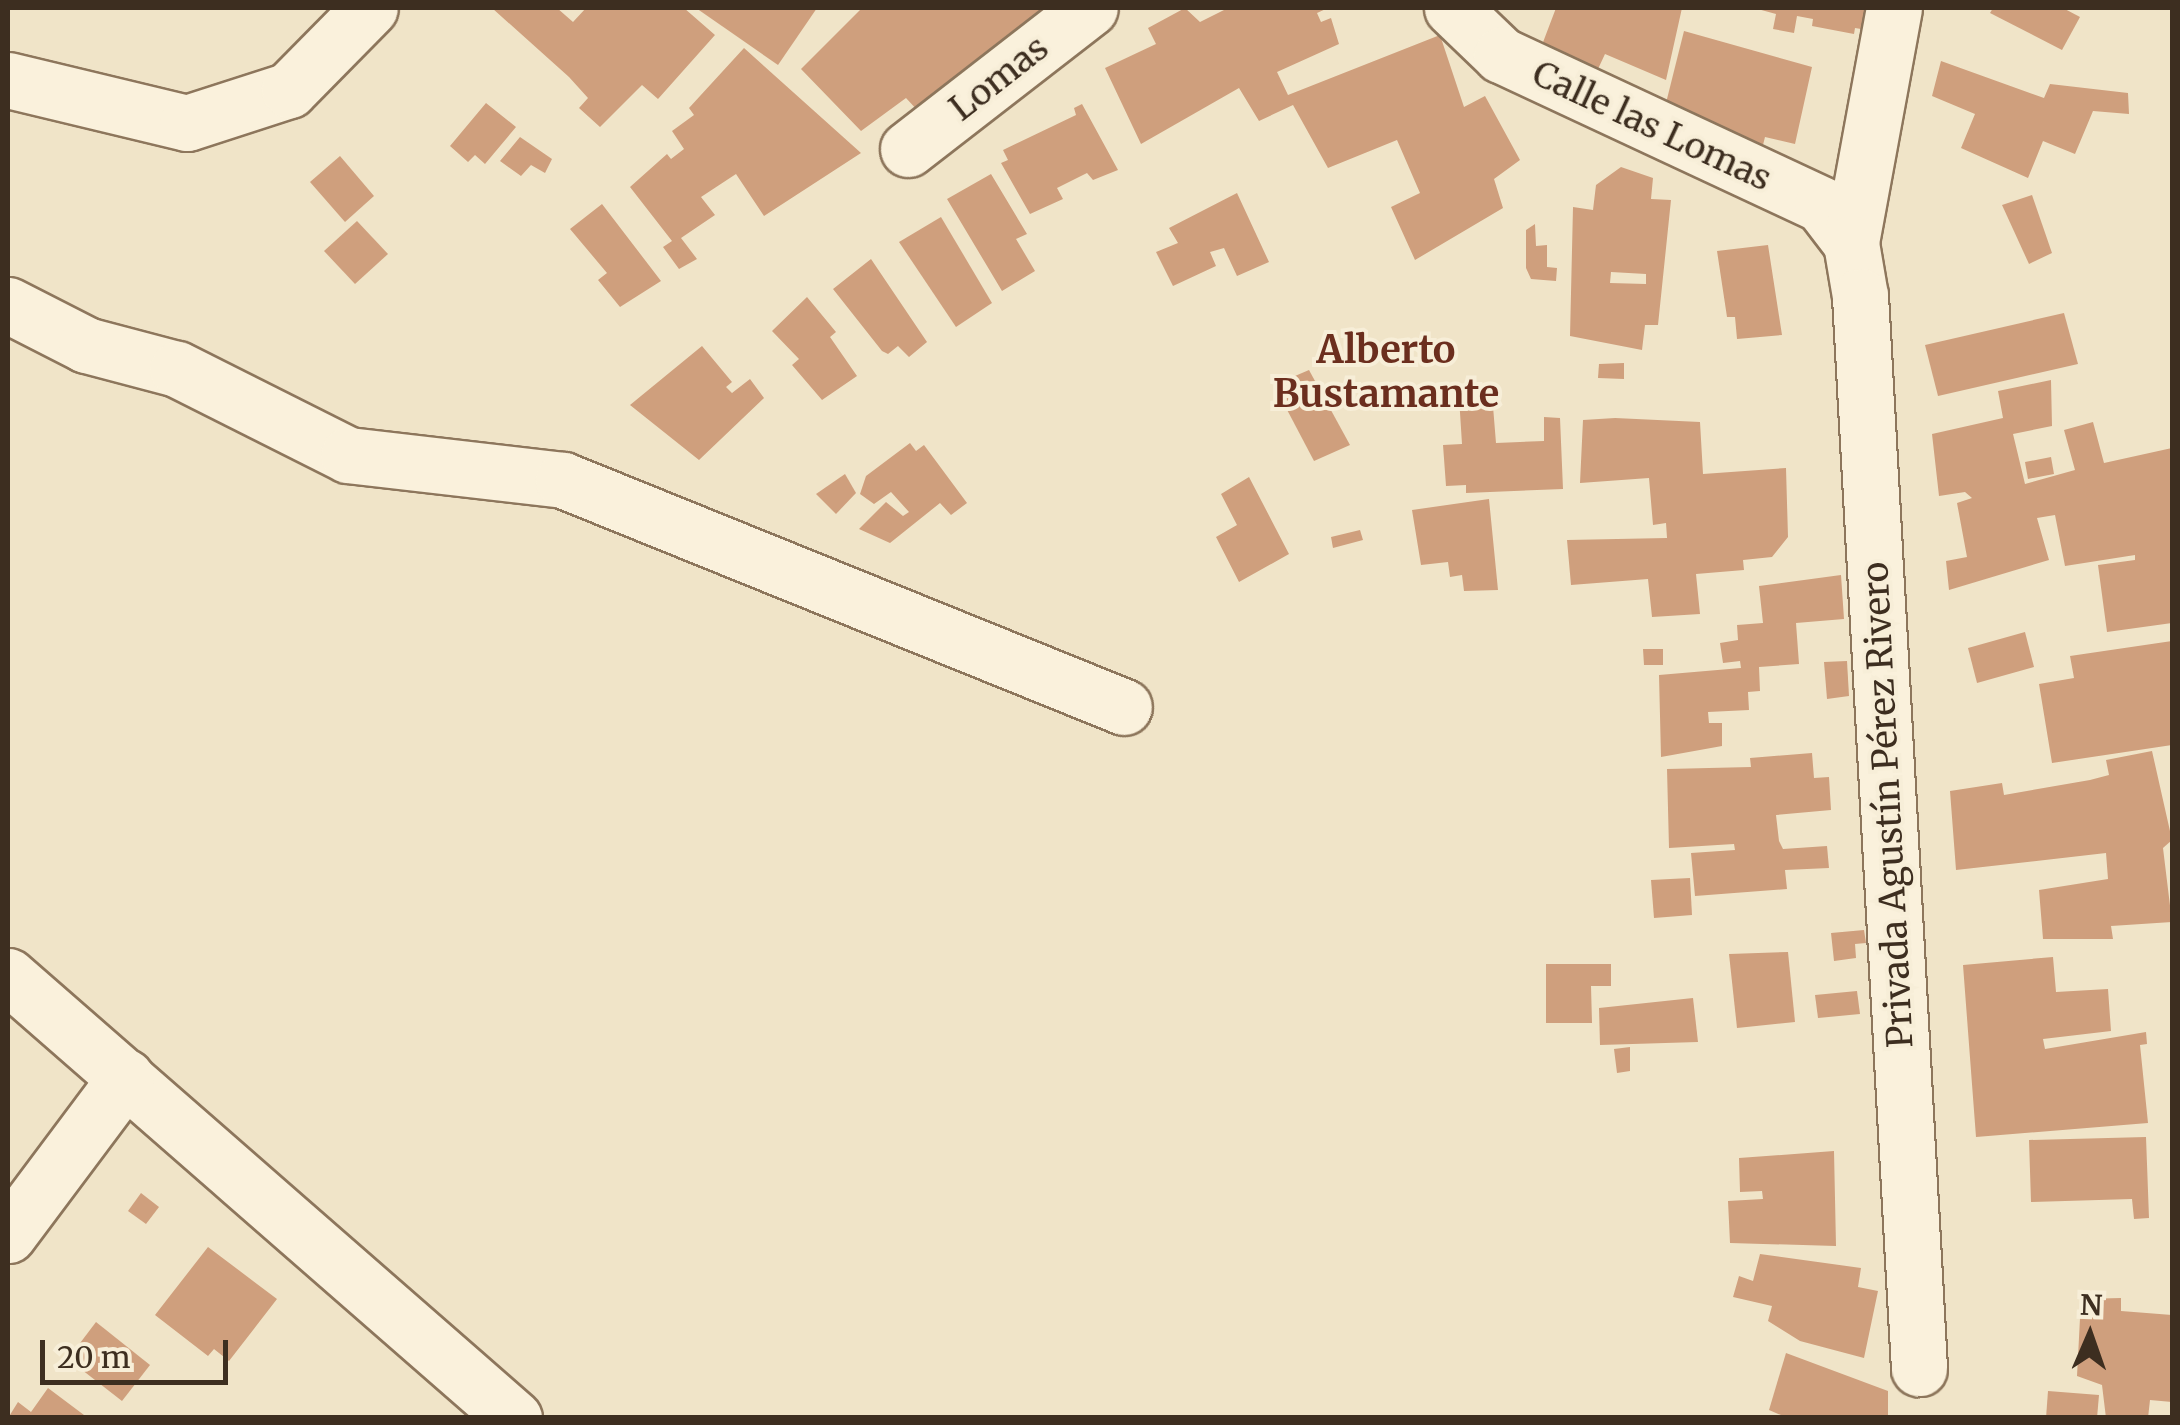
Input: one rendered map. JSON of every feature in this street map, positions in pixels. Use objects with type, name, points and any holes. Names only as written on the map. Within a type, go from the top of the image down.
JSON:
[{"type":"street","points":[[8,80],[187,123],[289,90],[370,8]]},
{"type":"street","name":"Lomas","points":[[908,149],[1090,8]]},
{"type":"street","name":"Calle las Lomas","points":[[1452,8],[1501,55],[1822,205],[1851,242]]},
{"type":"street","points":[[1851,242],[1894,8]]},
{"type":"street","name":"Privada Agustín Pérez Rivero","points":[[1851,242],[1860,296],[1919,1368]]},
{"type":"street","points":[[8,306],[86,345],[178,369],[348,455],[563,480],[1124,707]]},
{"type":"street","points":[[8,976],[508,1416]]},
{"type":"street","points":[[8,1235],[126,1077]]},
{"type":"building","points":[[492,8],[557,8],[573,22],[586,8],[684,8],[715,35],[658,99],[642,85],[600,127],[579,108],[588,98],[569,77]]},
{"type":"building","points":[[696,8],[817,8],[778,65]]},
{"type":"building","points":[[862,8],[1061,8],[919,112],[906,98],[861,131],[801,69]]},
{"type":"building","points":[[1185,8],[1200,22],[1228,8],[1328,8],[1317,13],[1321,22],[1331,18],[1339,44],[1277,72],[1288,95],[1440,35],[1464,107],[1485,96],[1520,160],[1494,179],[1503,208],[1415,260],[1391,207],[1420,193],[1397,140],[1328,168],[1293,105],[1259,121],[1239,88],[1141,144],[1105,68],[1156,44],[1148,28]]},
{"type":"building","points":[[1556,8],[1682,8],[1666,80],[1605,54],[1591,84],[1534,66]]},
{"type":"building","points":[[1754,8],[1888,8],[1885,33],[1855,28],[1854,34],[1812,26],[1813,19],[1797,16],[1794,33],[1773,29],[1776,14]]},
{"type":"building","points":[[1993,8],[2063,8],[2080,17],[2062,50],[1990,13]]},
{"type":"building","points":[[1684,31],[1812,67],[1795,144],[1765,137],[1763,145],[1664,111]]},
{"type":"building","points":[[744,48],[861,153],[764,216],[736,174],[701,197],[715,215],[681,238],[697,259],[679,269],[663,247],[672,241],[630,187],[667,154],[671,159],[684,149],[672,131],[694,115],[689,108]]},
{"type":"building","points":[[1941,61],[2044,98],[2050,84],[2128,93],[2129,114],[2093,111],[2075,154],[2043,141],[2028,178],[1961,148],[1975,114],[1932,96]]},
{"type":"building","points":[[486,103],[516,127],[485,164],[475,155],[468,162],[450,146]]},
{"type":"building","points":[[1082,104],[1118,170],[1093,180],[1087,173],[1057,188],[1063,199],[1030,214],[1001,163],[1008,160],[1003,150],[1076,115],[1074,108]]},
{"type":"building","points":[[520,137],[552,159],[545,173],[531,165],[521,176],[500,161]]},
{"type":"building","points":[[340,156],[374,196],[345,222],[310,182]]},
{"type":"building","points":[[1621,167],[1653,178],[1651,199],[1671,200],[1658,325],[1645,325],[1642,350],[1570,336],[1573,207],[1593,210],[1596,185]],"holes":[[[1611,272],[1646,274],[1646,284],[1610,283]]]},
{"type":"building","points":[[991,174],[1027,234],[1016,239],[1035,271],[1002,291],[947,199]]},
{"type":"building","points":[[1237,193],[1269,262],[1237,276],[1224,248],[1210,252],[1216,266],[1173,286],[1156,252],[1178,243],[1169,228]]},
{"type":"building","points":[[2032,195],[2052,253],[2029,264],[2002,205]]},
{"type":"building","points":[[602,204],[661,281],[620,307],[598,280],[607,273],[570,229]]},
{"type":"building","points":[[941,217],[992,303],[956,327],[899,242]]},
{"type":"building","points":[[357,221],[388,254],[355,284],[324,251]]},
{"type":"building","points":[[1535,224],[1536,246],[1547,245],[1547,267],[1557,268],[1556,281],[1531,279],[1526,268],[1526,230]]},
{"type":"building","points":[[1768,245],[1782,335],[1737,339],[1735,317],[1727,317],[1717,251]]},
{"type":"building","points":[[871,259],[927,342],[909,357],[898,346],[888,354],[882,351],[833,289]]},
{"type":"building","points":[[807,297],[836,332],[830,337],[857,376],[822,400],[792,365],[799,359],[772,331]]},
{"type":"building","points":[[2064,313],[2078,364],[1938,396],[1925,345]]},
{"type":"building","points":[[702,346],[732,382],[726,387],[732,393],[750,379],[764,398],[699,460],[630,405]]},
{"type":"building","points":[[1624,363],[1624,379],[1598,378],[1599,364]]},
{"type":"building","points":[[1309,370],[1350,445],[1314,461],[1274,385]]},
{"type":"building","points":[[2051,380],[2052,426],[2013,434],[2025,484],[2075,470],[2064,430],[2093,422],[2104,463],[2172,448],[2172,623],[2107,632],[2098,565],[2135,560],[2135,555],[2065,566],[2055,515],[2037,518],[2049,560],[1949,590],[1946,561],[1967,557],[1957,503],[1972,498],[1965,492],[1939,496],[1932,434],[2003,418],[1998,391]]},
{"type":"building","points":[[1492,394],[1496,443],[1544,441],[1544,417],[1560,418],[1563,489],[1466,493],[1466,485],[1446,486],[1443,445],[1462,444],[1459,397]]},
{"type":"building","points":[[1583,420],[1700,422],[1703,474],[1786,468],[1788,537],[1772,557],[1743,560],[1744,570],[1696,574],[1700,614],[1652,617],[1648,579],[1571,585],[1567,540],[1667,538],[1666,523],[1653,525],[1649,478],[1580,483]]},
{"type":"building","points":[[910,443],[916,451],[924,445],[967,503],[951,515],[940,503],[890,543],[859,529],[886,502],[903,516],[909,512],[891,492],[874,504],[860,494],[866,476]]},
{"type":"building","points":[[2051,457],[2054,474],[2028,479],[2025,462]]},
{"type":"building","points":[[845,474],[856,493],[836,514],[816,494]]},
{"type":"building","points":[[1249,477],[1289,554],[1239,582],[1216,537],[1237,525],[1221,494]]},
{"type":"building","points":[[1489,499],[1498,590],[1464,591],[1462,575],[1450,577],[1448,562],[1421,565],[1412,510]]},
{"type":"building","points":[[1360,530],[1363,540],[1333,548],[1331,537]]},
{"type":"building","points":[[1841,575],[1844,619],[1796,623],[1799,664],[1759,667],[1760,691],[1748,692],[1749,710],[1708,712],[1709,723],[1722,723],[1722,746],[1661,757],[1659,675],[1741,668],[1740,661],[1723,663],[1720,643],[1738,640],[1737,625],[1763,623],[1759,586]]},
{"type":"building","points":[[2025,632],[2034,667],[1977,683],[1968,648]]},
{"type":"building","points":[[2172,641],[2172,745],[2052,763],[2039,684],[2074,678],[2070,656]]},
{"type":"building","points":[[1643,649],[1663,649],[1663,665],[1644,665]]},
{"type":"building","points":[[1847,661],[1849,696],[1827,699],[1824,662]]},
{"type":"building","points":[[2152,751],[2172,840],[2163,848],[2172,922],[2111,926],[2113,939],[2043,939],[2039,890],[2108,879],[2106,853],[1956,870],[1950,791],[2002,783],[2004,795],[2090,780],[2109,775],[2106,760]]},
{"type":"building","points":[[1812,753],[1814,778],[1829,777],[1831,810],[1776,815],[1779,841],[1783,849],[1827,846],[1829,868],[1785,870],[1787,889],[1695,896],[1691,853],[1735,850],[1734,844],[1669,848],[1667,769],[1751,767],[1750,758]]},
{"type":"building","points":[[1690,878],[1692,915],[1654,918],[1651,880]]},
{"type":"building","points":[[1864,930],[1866,943],[1855,944],[1856,958],[1834,961],[1831,933]]},
{"type":"building","points":[[1788,952],[1795,1022],[1737,1028],[1729,954]]},
{"type":"building","points":[[2053,957],[2056,992],[2108,989],[2111,1031],[2043,1039],[2045,1049],[2146,1032],[2147,1044],[2140,1045],[2148,1123],[1976,1137],[1963,965]]},
{"type":"building","points":[[1546,964],[1611,964],[1611,986],[1591,986],[1592,1023],[1546,1023]]},
{"type":"building","points":[[1857,991],[1860,1014],[1818,1018],[1815,995]]},
{"type":"building","points":[[1693,998],[1698,1042],[1600,1045],[1599,1008]]},
{"type":"building","points":[[1630,1047],[1630,1071],[1617,1073],[1614,1049]]},
{"type":"building","points":[[2146,1137],[2149,1218],[2134,1219],[2132,1199],[2031,1202],[2029,1140]]},
{"type":"building","points":[[1834,1151],[1836,1246],[1730,1243],[1728,1201],[1763,1199],[1762,1191],[1740,1192],[1739,1158]]},
{"type":"building","points":[[141,1193],[159,1207],[146,1224],[128,1211]]},
{"type":"building","points":[[208,1247],[277,1299],[229,1361],[214,1349],[208,1356],[155,1315]]},
{"type":"building","points":[[1760,1254],[1861,1268],[1858,1287],[1878,1291],[1864,1358],[1800,1341],[1768,1321],[1772,1306],[1733,1297],[1739,1276],[1753,1281]]},
{"type":"building","points":[[2121,1298],[2121,1311],[2172,1315],[2172,1402],[2150,1400],[2148,1418],[2106,1418],[2102,1385],[2077,1376],[2081,1299]]},
{"type":"building","points":[[96,1322],[150,1365],[122,1401],[68,1359]]},
{"type":"building","points":[[1786,1353],[1888,1391],[1888,1418],[1788,1418],[1769,1410]]},
{"type":"building","points":[[48,1388],[88,1418],[8,1418],[18,1402],[31,1412]]},
{"type":"building","points":[[2048,1391],[2099,1395],[2097,1418],[2046,1418]]},
{"type":"district","name":"Alberto Bustamante","points":[[1386,372]]}]
